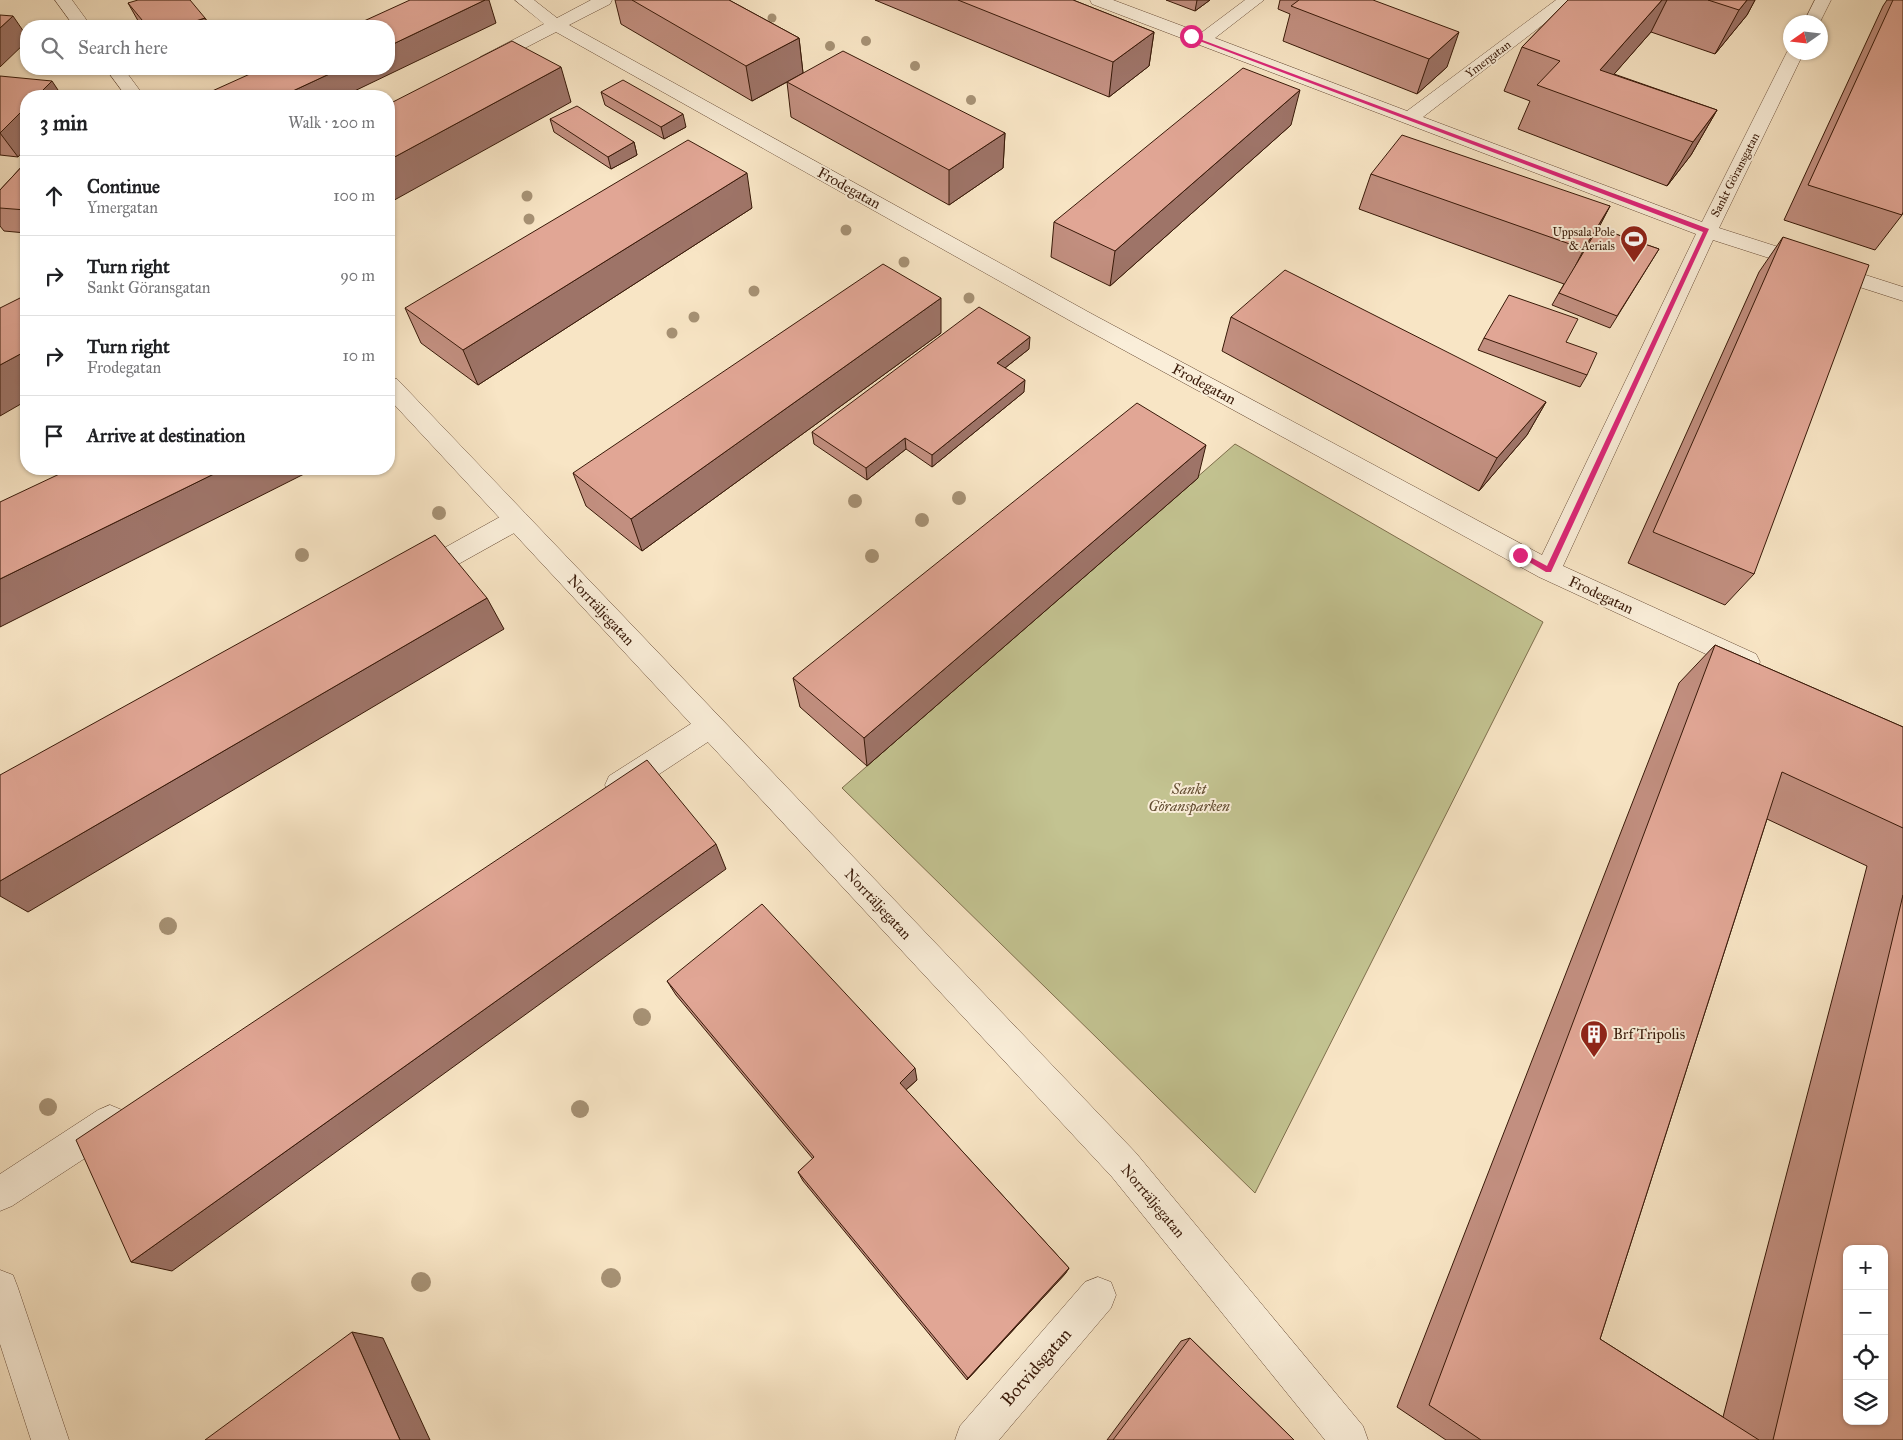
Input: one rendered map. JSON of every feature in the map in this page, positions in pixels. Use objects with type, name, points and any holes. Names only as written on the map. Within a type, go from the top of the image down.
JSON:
[{"type":"street","points":[[63,0],[78,20]]},
{"type":"street","name":"Frodegatan","points":[[523,0],[556,25],[1084,319],[1548,570],[1769,672]]},
{"type":"street","points":[[470,68],[604,0]]},
{"type":"street","points":[[1098,0],[1707,231],[1903,294]]},
{"type":"street","points":[[1202,40],[1256,0]]},
{"type":"street","name":"Ymergatan","points":[[1409,118],[1567,0]]},
{"type":"street","points":[[1816,15],[1823,0]]},
{"type":"street","name":"Sankt Göransgatan","points":[[1548,570],[1707,231],[1792,60]]},
{"type":"street","points":[[120,75],[131,90]]},
{"type":"street","name":"Norrtäljegatan","points":[[395,391],[1124,1165],[1349,1440]]},
{"type":"street","points":[[396,588],[516,520]]},
{"type":"street","points":[[594,802],[710,726]]},
{"type":"street","points":[[0,1194],[131,1108]]},
{"type":"street","points":[[0,1288],[50,1440]]},
{"type":"street","name":"Botvidsgatan","points":[[974,1440],[1098,1294]]},
{"type":"green space","name":"Sankt Göransparken","points":[[1235,444],[1543,622],[1255,1193],[842,788]]},
{"type":"building","points":[[138,0],[190,0],[205,18],[199,20],[142,20],[128,3]]},
{"type":"building","points":[[410,0],[485,0],[395,43],[395,20],[366,20]]},
{"type":"building","points":[[632,0],[729,0],[799,38],[746,66]]},
{"type":"building","points":[[958,0],[1073,0],[1154,32],[1113,62]]},
{"type":"building","points":[[1299,0],[1373,0],[1459,32],[1429,59],[1291,6]]},
{"type":"building","points":[[1568,0],[1662,0],[1600,70],[1717,110],[1693,142],[1537,85],[1560,61],[1522,47]]},
{"type":"building","points":[[1708,0],[1747,0],[1739,10]]},
{"type":"building","points":[[1893,0],[1903,0],[1902,215],[1808,185]]},
{"type":"building","points":[[0,15],[13,16],[0,28]]},
{"type":"building","points":[[512,41],[561,67],[395,157],[395,101]]},
{"type":"building","points":[[843,51],[1005,133],[949,170],[787,82]]},
{"type":"building","points":[[1243,68],[1300,90],[1115,251],[1054,222]]},
{"type":"building","points":[[248,75],[327,75],[295,90],[214,90]]},
{"type":"building","points":[[0,76],[52,81],[43,90],[20,90],[20,113],[0,133]]},
{"type":"building","points":[[623,80],[683,114],[661,127],[601,92]]},
{"type":"building","points":[[577,106],[634,142],[608,157],[550,119]]},
{"type":"building","points":[[1402,135],[1610,206],[1584,249],[1371,174]]},
{"type":"building","points":[[688,140],[747,173],[463,350],[405,308]]},
{"type":"building","points":[[20,168],[20,210],[0,208],[0,190]]},
{"type":"building","points":[[1598,228],[1659,249],[1617,316],[1559,293]]},
{"type":"building","points":[[1783,237],[1869,265],[1754,574],[1653,532]]},
{"type":"building","points":[[883,264],[941,298],[631,519],[573,473]]},
{"type":"building","points":[[1285,270],[1546,402],[1497,458],[1231,317]]},
{"type":"building","points":[[1509,295],[1578,319],[1566,342],[1597,353],[1587,375],[1484,338]]},
{"type":"building","points":[[20,298],[20,354],[0,365],[0,308]]},
{"type":"building","points":[[979,307],[1030,337],[997,363],[1025,380],[932,455],[905,438],[866,468],[812,432]]},
{"type":"building","points":[[1137,403],[1206,445],[864,738],[793,678]]},
{"type":"building","points":[[57,475],[212,475],[0,579],[0,502]]},
{"type":"building","points":[[435,535],[487,598],[0,881],[0,775]]},
{"type":"building","points":[[1715,645],[1903,727],[1903,828],[1782,772],[1600,1339],[1759,1440],[1481,1440],[1429,1405]]},
{"type":"building","points":[[647,760],[716,844],[131,1262],[76,1140]]},
{"type":"building","points":[[1903,895],[1903,1440],[1773,1440]]},
{"type":"building","points":[[762,904],[915,1068],[900,1083],[1069,1268],[968,1378],[798,1172],[814,1157],[667,981]]},
{"type":"building","points":[[352,1332],[400,1440],[205,1440]]},
{"type":"building","points":[[1190,1338],[1294,1440],[1113,1440]]},
{"type":"place","name":"Uppsala Pole & Aerials","points":[[1634,263]]},
{"type":"place","name":"Brf Tripolis","points":[[1594,1058]]},
{"type":"route","points":[[1191,36],[1707,231],[1548,570],[1520,555]]}]
